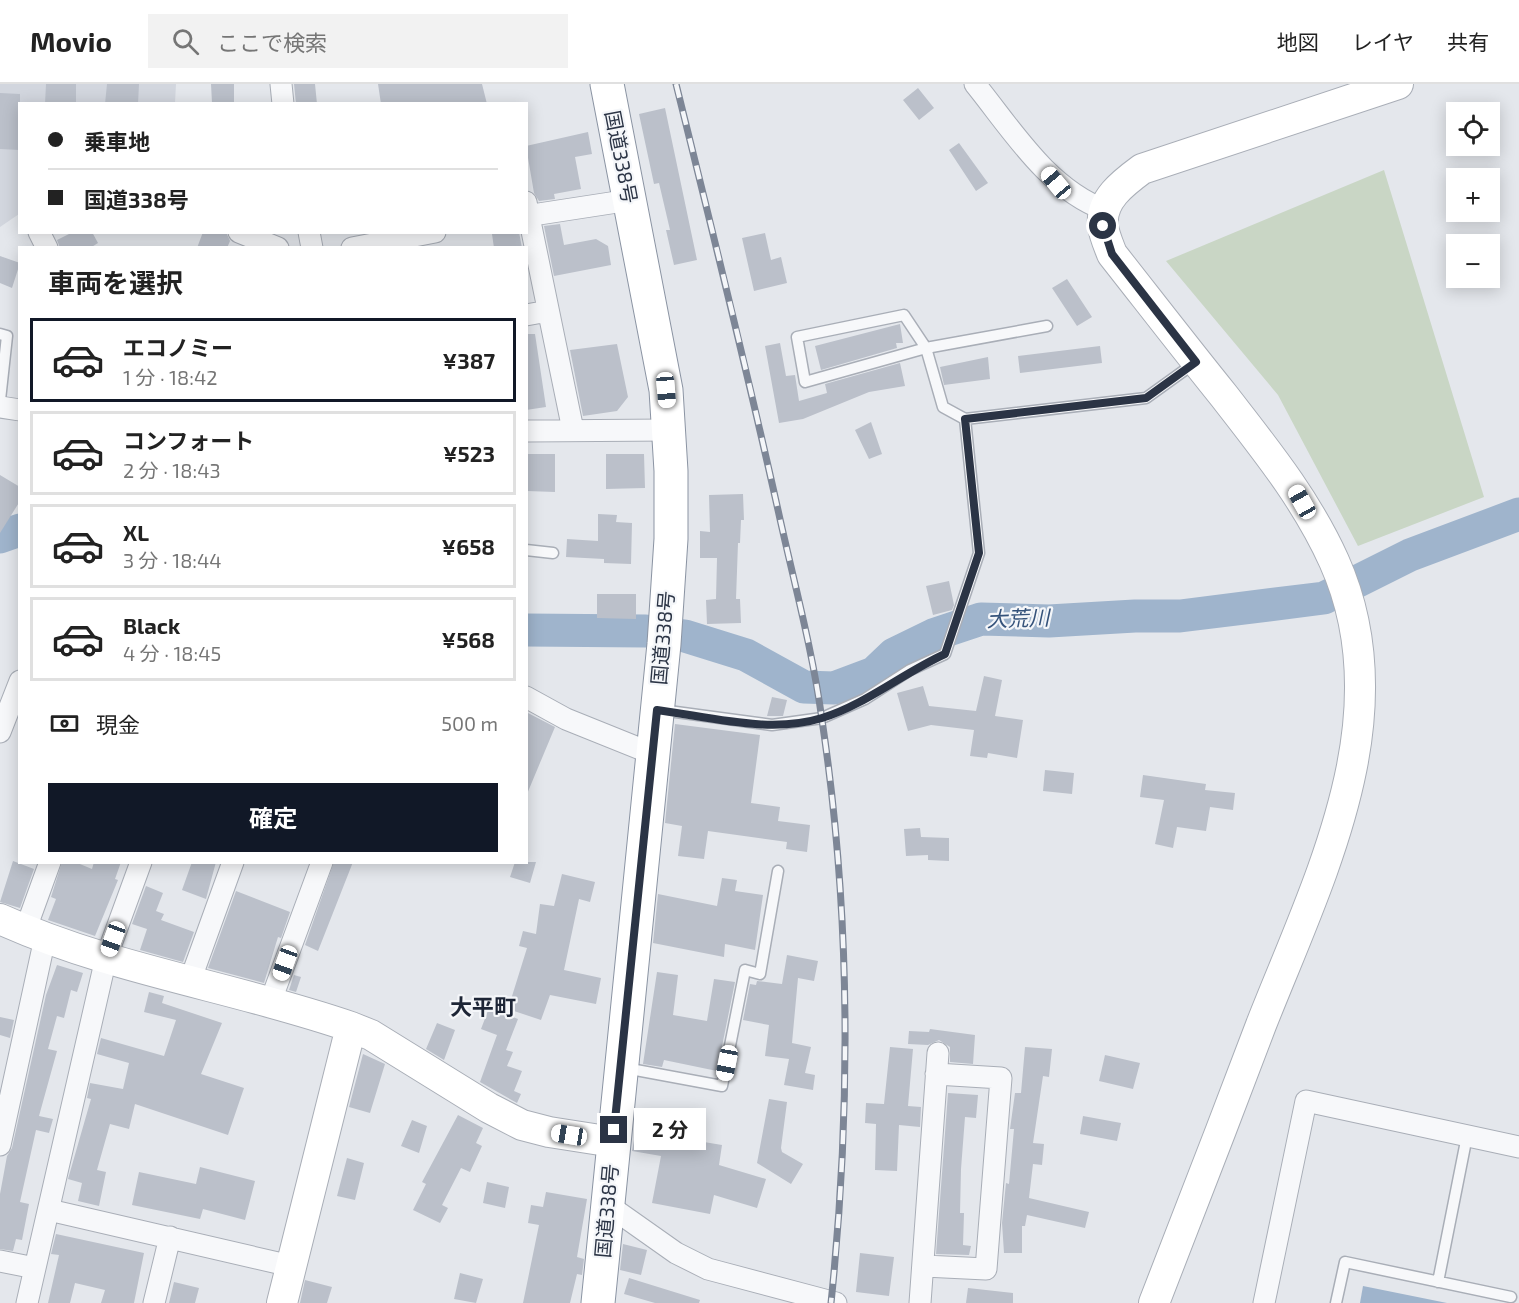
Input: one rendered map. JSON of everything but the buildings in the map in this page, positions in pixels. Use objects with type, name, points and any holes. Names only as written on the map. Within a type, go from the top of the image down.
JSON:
[{"type":"highway","name":"国道338号","points":[[598,1303],[653,754],[671,539],[670,430],[666,390],[607,84]]},
{"type":"street","points":[[281,84],[283,102]]},
{"type":"street","points":[[975,84],[1056,183],[1082,201],[1105,210]]},
{"type":"street","points":[[1154,1303],[1333,842],[1354,761],[1360,660],[1356,631],[1334,562],[1291,482],[1112,254],[1103,226],[1105,210],[1116,188],[1142,169],[1398,84]]},
{"type":"street","points":[[528,211],[630,200]]},
{"type":"street","points":[[528,216],[573,430]]},
{"type":"street","points":[[245,234],[273,246]]},
{"type":"street","points":[[362,246],[425,234]]},
{"type":"street","points":[[528,315],[548,311]]},
{"type":"street","points":[[0,406],[18,410]]},
{"type":"street","points":[[528,431],[670,430]]},
{"type":"street","points":[[0,732],[18,686]]},
{"type":"street","points":[[528,698],[566,719],[653,754]]},
{"type":"street","points":[[0,1145],[24,929],[49,864]]},
{"type":"street","points":[[27,1303],[106,958],[140,864]]},
{"type":"street","points":[[190,981],[232,864]]},
{"type":"street","points":[[270,1003],[321,864]]},
{"type":"street","points":[[24,929],[106,958],[351,1027],[370,1035],[489,1108],[522,1125],[549,1132],[613,1142]]},
{"type":"street","points":[[282,1303],[351,1027]]},
{"type":"street","points":[[920,1303],[938,1053]]},
{"type":"street","points":[[924,1266],[986,1269],[1001,1078],[936,1074]]},
{"type":"street","points":[[1264,1303],[1306,1101],[1519,1147]]},
{"type":"street","points":[[608,1205],[676,1253],[708,1269],[836,1303]]},
{"type":"street","points":[[49,1210],[291,1266]]},
{"type":"street","points":[[154,1303],[170,1237]]},
{"type":"street","points":[[0,1261],[35,1268]]},
{"type":"lane","points":[[1047,326],[926,348],[805,382],[797,337],[904,315],[926,348],[943,407],[965,419],[1146,398],[1196,362]]},
{"type":"lane","points":[[0,334],[7,336],[0,400]]},
{"type":"lane","points":[[657,710],[772,725],[822,718],[865,699],[910,670],[945,654],[979,553],[965,419]]},
{"type":"lane","points":[[528,550],[553,553]]},
{"type":"lane","points":[[622,1068],[722,1086],[745,970],[760,974],[778,871]]},
{"type":"lane","points":[[1438,1282],[1467,1136]]},
{"type":"lane","points":[[1336,1303],[1345,1262],[1511,1297]]},
{"type":"shaded area","points":[[0,84],[176,84],[175,102],[18,102],[18,215],[0,227]]},
{"type":"green space","points":[[1384,170],[1484,497],[1358,546],[1278,395],[1166,261]]},
{"type":"water","points":[[1363,1286],[1447,1303],[1360,1303]]},
{"type":"waterway","name":"大荒川","points":[[528,630],[646,631],[685,636],[746,655],[804,687],[834,688],[874,673],[894,654],[933,635],[981,619],[1049,621],[1180,616],[1324,598],[1410,555],[1519,514]]},
{"type":"waterway","name":"大荒川","points":[[0,537],[18,531]]},
{"type":"railway","points":[[676,84],[743,356],[803,620],[814,670],[832,793],[843,938],[845,1085],[838,1230],[831,1303]]},
{"type":"district","name":"大平町","points":[[483,1007]]},
{"type":"route","points":[[614,1130],[657,710],[772,725],[822,718],[865,699],[910,670],[945,654],[979,553],[965,419],[1146,398],[1196,362],[1112,254],[1103,226]]}]
